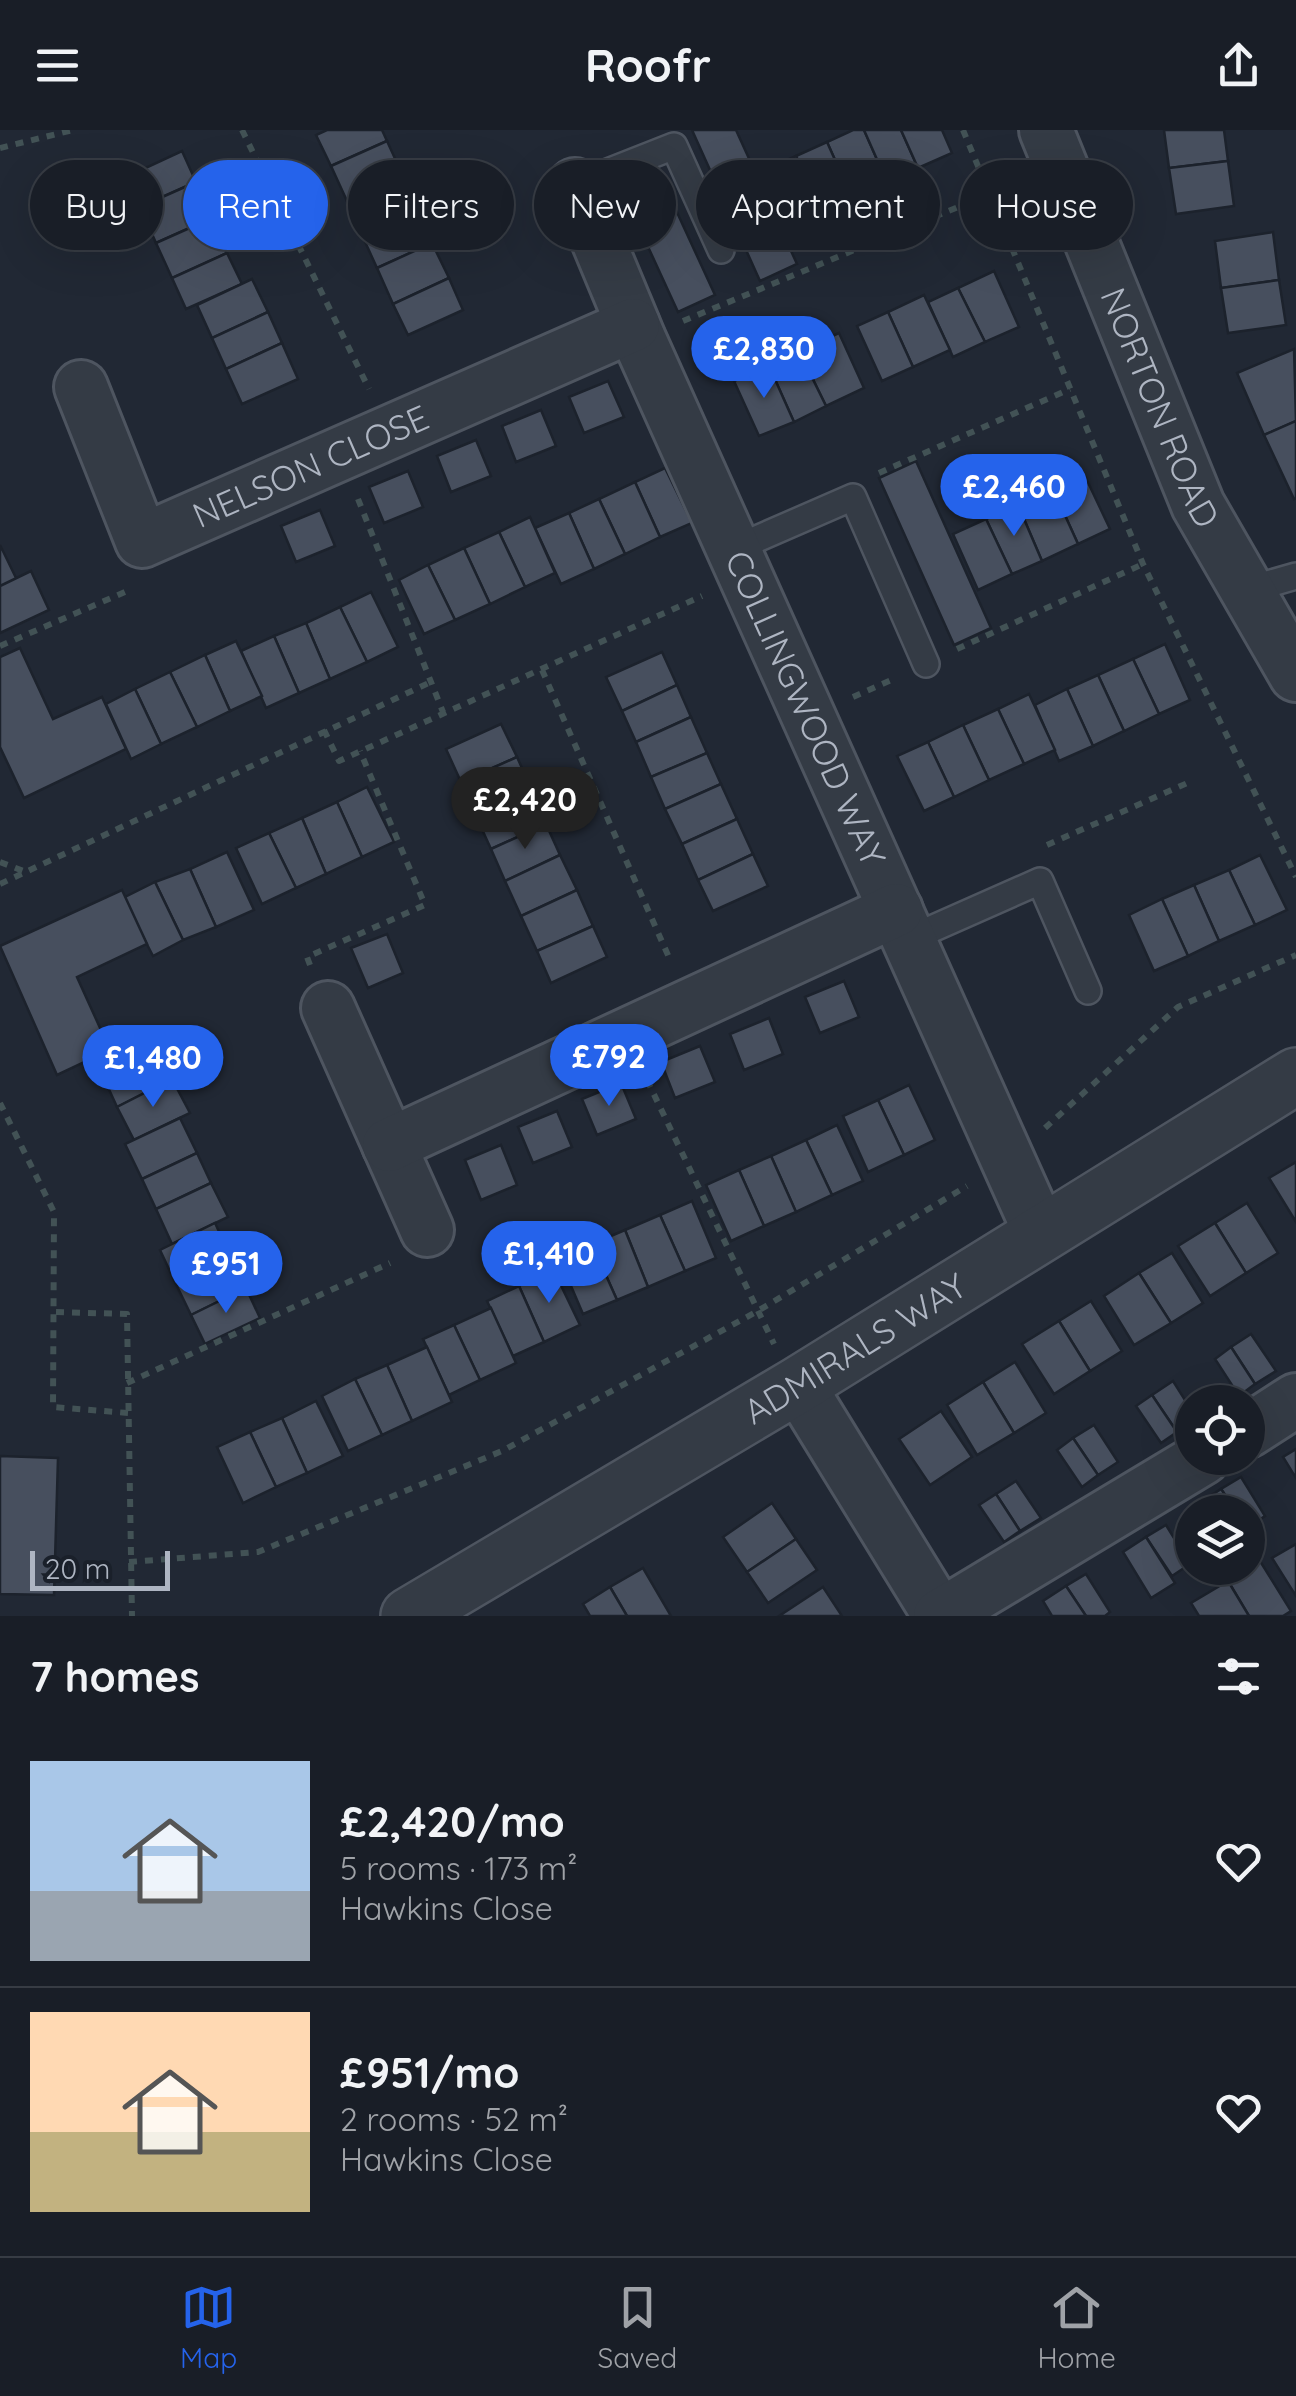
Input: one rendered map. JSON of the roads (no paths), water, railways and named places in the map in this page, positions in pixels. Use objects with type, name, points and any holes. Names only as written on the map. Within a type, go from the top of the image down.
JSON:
[{"type":"street","name":"NORTON ROAD","points":[[1046,130],[1198,505],[1296,675]]},
{"type":"street","name":"COLLINGWOOD WAY","points":[[602,250],[1041,1234]]},
{"type":"street","name":"NELSON CLOSE","points":[[81,387],[142,541],[636,332]]},
{"type":"street","points":[[390,1145],[690,1004],[902,924]]},
{"type":"street","points":[[328,1008],[427,1230]]},
{"type":"street","name":"ADMIRALS WAY","points":[[409,1616],[798,1385],[1296,1076]]},
{"type":"street","points":[[798,1385],[940,1616],[1175,1475]]},
{"type":"street","points":[[1265,1420],[1296,1400]]},
{"type":"lane","points":[[638,160],[674,146],[696,195]]},
{"type":"lane","points":[[742,561],[853,496],[926,664]]},
{"type":"lane","points":[[1247,590],[1296,576]]},
{"type":"lane","points":[[902,924],[1040,881],[1088,991]]}]
